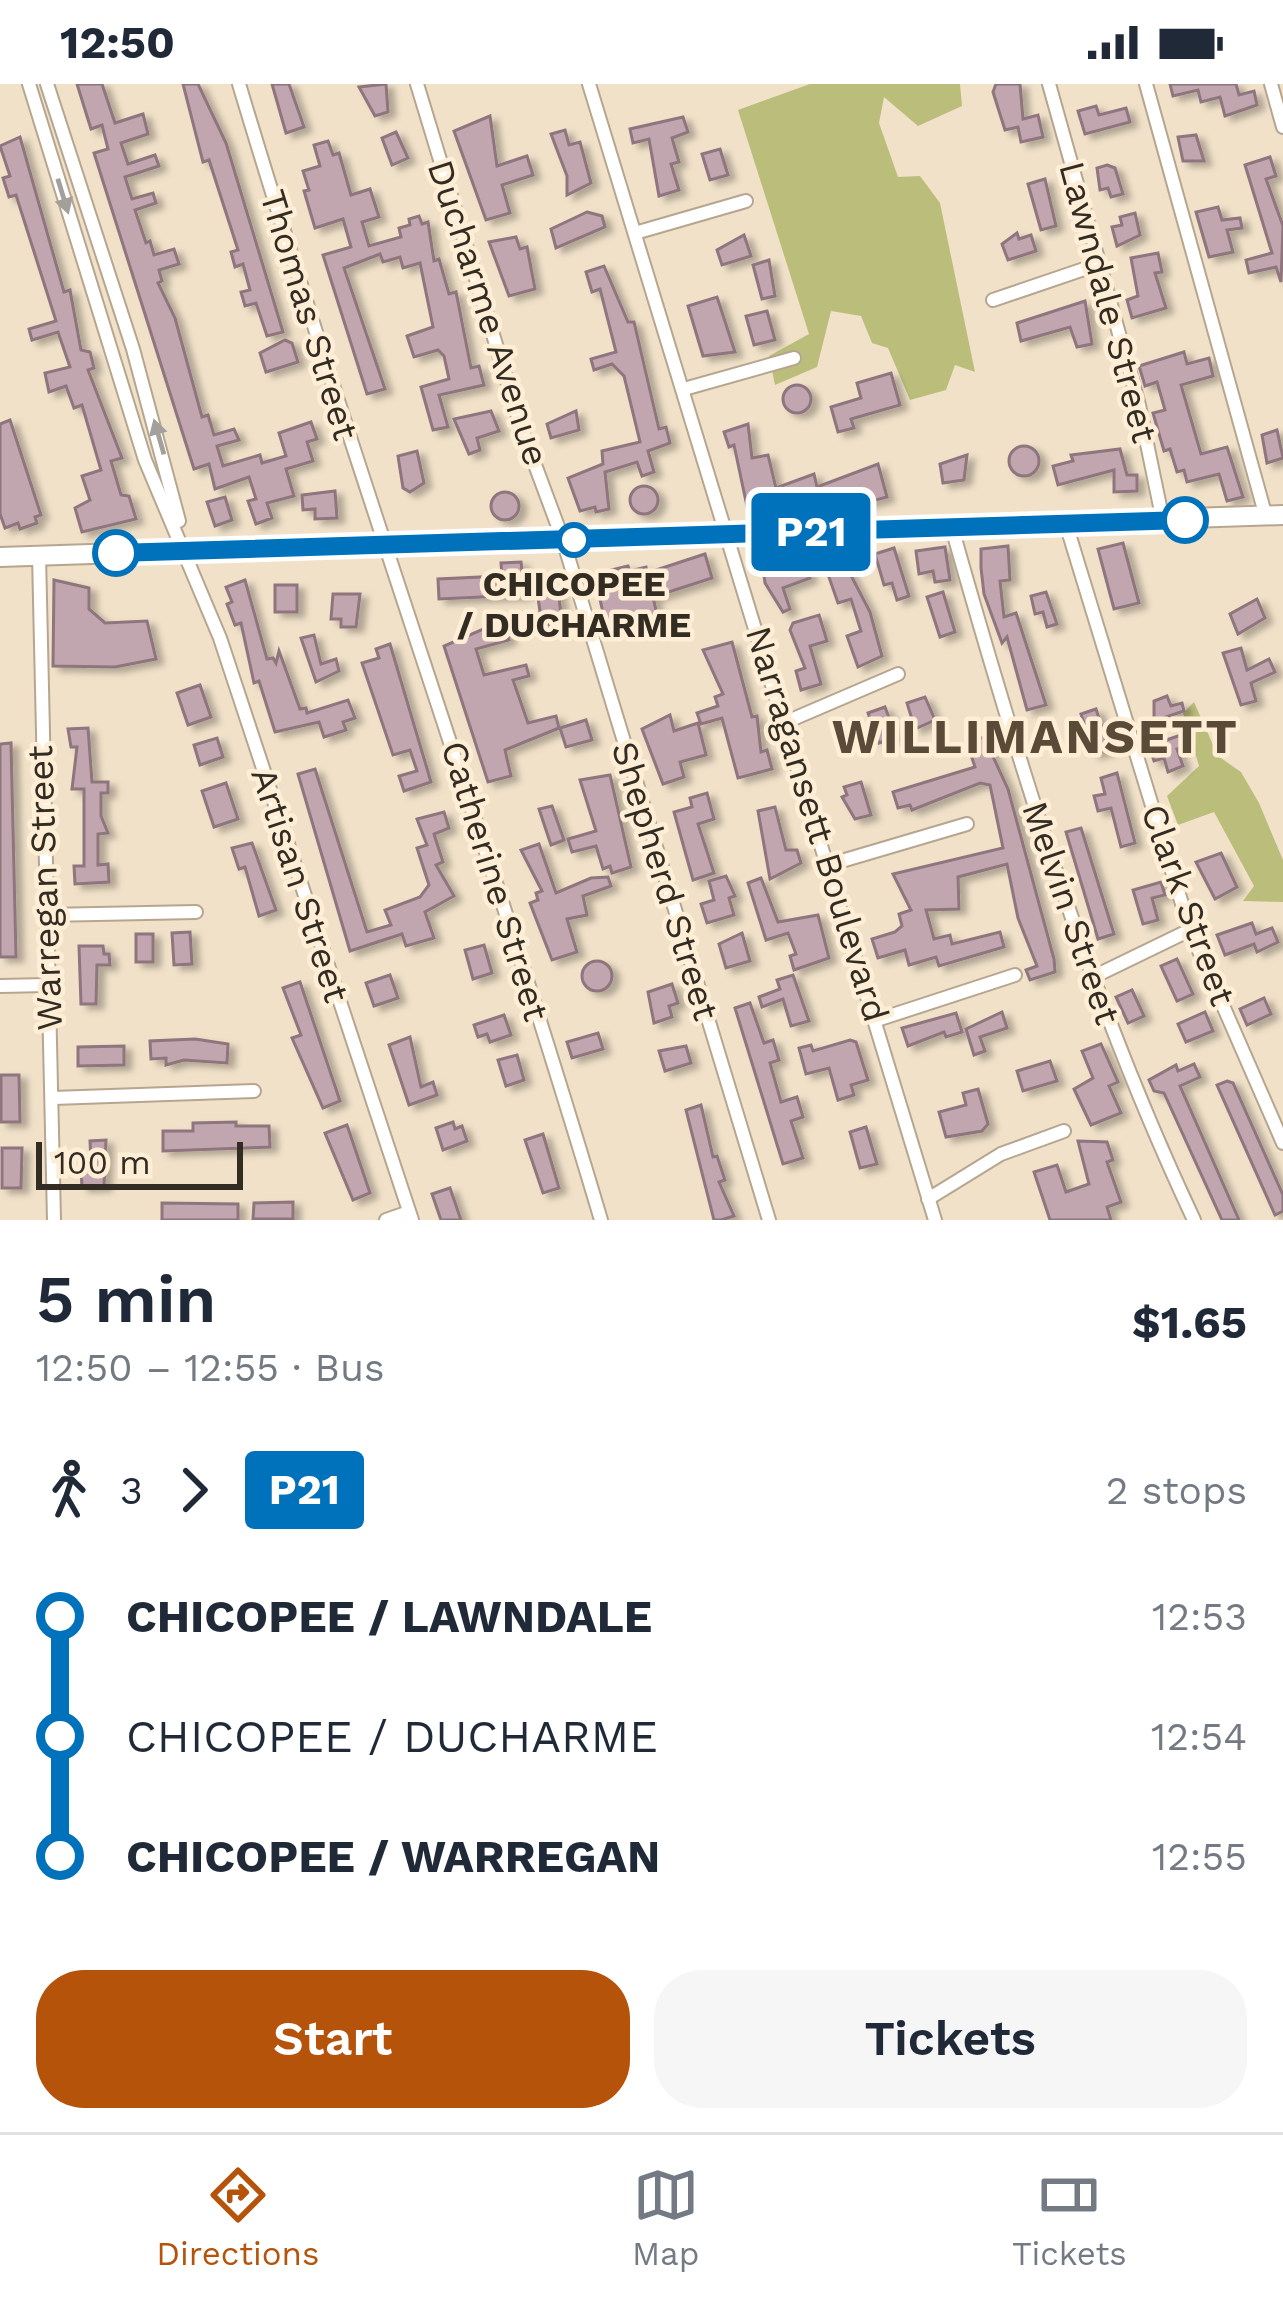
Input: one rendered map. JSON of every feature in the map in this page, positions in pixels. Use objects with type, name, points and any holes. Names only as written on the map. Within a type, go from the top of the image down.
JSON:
[{"type":"main road","points":[[0,556],[1275,516]]},
{"type":"street","points":[[29,84],[145,460],[186,551]]},
{"type":"street","points":[[47,84],[146,396],[186,551]]},
{"type":"street","name":"Thomas Street","points":[[239,84],[383,545]]},
{"type":"street","name":"Ducharme Avenue","points":[[417,84],[514,406],[563,541]]},
{"type":"street","name":"Narragansett Boulevard","points":[[590,84],[935,1220]]},
{"type":"street","name":"Lawndale Street","points":[[1048,84],[1139,405],[1163,521]]},
{"type":"street","points":[[1146,84],[1275,516]]},
{"type":"street","points":[[1271,84],[1283,128]]},
{"type":"street","points":[[48,143],[66,137]]},
{"type":"street","points":[[635,233],[746,201]]},
{"type":"street","points":[[86,268],[105,262]]},
{"type":"street","points":[[993,300],[1096,265]]},
{"type":"street","points":[[685,389],[794,358]]},
{"type":"street","points":[[128,400],[146,396]]},
{"type":"street","name":"Clark Street","points":[[1066,524],[1190,930],[1283,1143]]},
{"type":"street","name":"Melvin Street","points":[[952,528],[1029,793],[1091,978],[1131,1083],[1194,1220]]},
{"type":"street","name":"Shepherd Street","points":[[563,541],[770,1220]]},
{"type":"street","name":"Catherine Street","points":[[383,545],[431,674],[601,1220]]},
{"type":"street","name":"Artisan Street","points":[[186,551],[220,638],[410,1216]]},
{"type":"street","name":"Warregan Street","points":[[39,555],[54,1220]]},
{"type":"street","points":[[786,722],[898,674]]},
{"type":"street","points":[[828,865],[967,824]]},
{"type":"street","points":[[47,915],[196,912]]},
{"type":"street","points":[[1091,978],[1190,930]]},
{"type":"street","points":[[878,1020],[1016,975]]},
{"type":"street","points":[[0,986],[46,985]]},
{"type":"street","points":[[53,1098],[254,1091]]},
{"type":"street","points":[[928,1198],[1001,1154],[1064,1131]]},
{"type":"street","points":[[386,1220],[410,1216]]},
{"type":"green space","points":[[810,84],[960,84],[962,106],[918,126],[884,97],[879,123],[898,177],[920,176],[940,203],[975,372],[955,365],[946,390],[910,400],[888,348],[872,343],[861,316],[831,311],[817,367],[775,385],[769,356],[809,334],[738,110]]},
{"type":"green space","points":[[1194,702],[1218,756],[1241,772],[1259,803],[1283,860],[1283,902],[1243,901],[1254,886],[1214,812],[1178,825],[1167,796],[1199,766],[1183,713]]},
{"type":"building","points":[[77,84],[102,84],[115,123],[143,114],[148,134],[121,143],[128,164],[155,155],[159,166],[125,177],[132,199],[153,193],[156,203],[135,210],[146,243],[150,241],[154,255],[174,249],[179,264],[159,270],[162,281],[158,283],[175,318],[202,417],[208,415],[214,435],[234,429],[239,440],[217,446],[223,466],[260,455],[262,463],[286,456],[279,433],[311,422],[317,439],[307,442],[313,461],[286,469],[294,496],[267,503],[272,518],[256,524],[248,501],[256,499],[249,477],[215,489],[209,464],[194,469],[94,153],[108,149],[102,125],[91,129]]},
{"type":"building","points":[[183,84],[198,84],[226,143],[283,332],[267,336],[256,303],[245,306],[241,292],[250,290],[243,264],[235,267],[231,252],[238,250],[209,160],[203,162]]},
{"type":"building","points":[[272,84],[289,84],[304,127],[286,133]]},
{"type":"building","points":[[386,84],[388,112],[375,116],[359,87]]},
{"type":"building","points":[[996,84],[1020,84],[1023,119],[1038,115],[1043,137],[1021,142],[1018,127],[1005,130],[993,92]]},
{"type":"building","points":[[1170,84],[1236,84],[1239,95],[1254,91],[1257,105],[1225,116],[1220,97],[1201,102],[1198,90],[1173,96]]},
{"type":"building","points":[[1096,106],[1099,115],[1126,108],[1130,122],[1085,134],[1078,111]]},
{"type":"building","points":[[490,116],[497,166],[527,156],[533,175],[502,185],[510,213],[486,220],[454,131]]},
{"type":"building","points":[[683,117],[688,132],[672,138],[679,162],[671,164],[679,190],[659,196],[649,139],[633,143],[630,129]]},
{"type":"building","points":[[565,130],[569,145],[580,142],[591,183],[567,195],[567,176],[551,134]]},
{"type":"building","points":[[396,132],[408,158],[392,165],[382,138]]},
{"type":"building","points":[[1196,135],[1204,161],[1183,161],[1178,137]]},
{"type":"building","points":[[20,137],[64,292],[70,290],[81,350],[90,352],[94,368],[88,370],[122,458],[111,461],[121,495],[129,496],[136,519],[82,532],[75,508],[90,500],[82,476],[101,470],[82,405],[74,408],[66,386],[49,392],[45,373],[70,367],[58,332],[32,340],[29,329],[56,321],[16,195],[9,197],[3,178],[10,176],[0,146]]},
{"type":"building","points":[[328,141],[333,155],[339,153],[351,195],[370,189],[379,217],[362,222],[369,246],[401,237],[399,228],[410,225],[409,219],[419,216],[422,224],[428,222],[434,261],[439,259],[449,294],[456,292],[471,368],[479,366],[484,385],[439,395],[448,427],[433,430],[421,387],[449,379],[444,356],[438,350],[414,357],[407,336],[433,327],[420,263],[403,268],[400,257],[383,262],[380,254],[344,268],[385,389],[367,394],[323,255],[351,247],[343,219],[315,228],[304,191],[309,190],[303,171],[320,166],[314,145]]},
{"type":"building","points":[[720,149],[728,175],[710,180],[702,154]]},
{"type":"building","points":[[1270,157],[1276,176],[1266,179],[1283,226],[1281,282],[1276,267],[1249,273],[1246,260],[1272,253],[1245,165]]},
{"type":"building","points":[[1097,168],[1115,168],[1123,194],[1111,197],[1108,188],[1100,190]]},
{"type":"building","points":[[1045,179],[1056,226],[1041,230],[1028,184]]},
{"type":"building","points":[[1218,207],[1222,220],[1240,218],[1242,228],[1227,230],[1233,252],[1209,257],[1196,212]]},
{"type":"building","points":[[587,212],[602,216],[605,227],[556,248],[551,229]]},
{"type":"building","points":[[1135,213],[1140,235],[1117,246],[1112,227],[1122,225],[1120,217]]},
{"type":"building","points":[[1017,233],[1019,239],[1031,235],[1036,251],[1008,260],[1002,244]]},
{"type":"building","points":[[744,235],[751,256],[722,265],[717,250]]},
{"type":"building","points":[[516,237],[520,249],[527,247],[535,289],[509,296],[489,242]]},
{"type":"building","points":[[1158,253],[1162,272],[1155,273],[1166,308],[1132,318],[1127,300],[1138,296],[1131,258]]},
{"type":"building","points":[[769,260],[775,296],[762,299],[753,265]]},
{"type":"building","points":[[604,266],[628,322],[634,322],[659,429],[666,427],[670,443],[648,451],[654,472],[642,476],[637,462],[605,472],[609,509],[580,511],[568,478],[603,464],[602,451],[640,442],[624,376],[612,364],[594,370],[591,359],[616,352],[600,289],[592,292],[586,272]]},
{"type":"building","points":[[717,297],[735,352],[703,356],[688,306]]},
{"type":"building","points":[[1085,301],[1092,344],[1077,347],[1070,327],[1021,341],[1017,323]]},
{"type":"building","points":[[767,311],[775,340],[754,345],[746,316]]},
{"type":"building","points":[[285,340],[292,343],[298,362],[266,372],[260,353]]},
{"type":"building","points":[[1184,352],[1187,364],[1209,358],[1213,376],[1181,385],[1201,454],[1227,447],[1243,497],[1227,501],[1219,474],[1187,482],[1184,470],[1177,472],[1170,449],[1164,451],[1153,413],[1165,410],[1157,382],[1145,386],[1139,366]]},
{"type":"building","points":[[891,373],[900,405],[851,419],[854,428],[838,432],[831,407],[861,398],[857,383]]},
{"type":"building","points":[[797,385],[807,389],[811,399],[807,409],[797,413],[787,409],[783,399],[787,389]]},
{"type":"building","points":[[491,411],[499,431],[477,438],[480,450],[469,454],[454,419]]},
{"type":"building","points":[[576,411],[579,430],[551,438],[547,424]]},
{"type":"building","points":[[10,420],[41,515],[35,517],[37,523],[20,529],[18,523],[5,528],[0,514],[0,424]]},
{"type":"building","points":[[748,424],[752,458],[768,455],[776,488],[814,474],[817,487],[878,464],[887,497],[865,503],[863,497],[834,506],[829,500],[782,513],[780,503],[748,511],[734,445],[729,447],[724,432]]},
{"type":"building","points":[[1277,430],[1283,458],[1267,463],[1262,435]]},
{"type":"building","points":[[1024,446],[1039,461],[1024,476],[1009,461]]},
{"type":"building","points":[[1120,449],[1127,475],[1137,475],[1137,491],[1114,492],[1114,470],[1058,485],[1053,466],[1073,461],[1071,455]]},
{"type":"building","points":[[417,451],[424,483],[410,492],[403,488],[398,456]]},
{"type":"building","points":[[967,455],[964,480],[943,483],[940,464]]},
{"type":"building","points":[[644,486],[654,490],[658,500],[654,510],[644,514],[634,510],[630,500],[634,490]]},
{"type":"building","points":[[335,491],[337,518],[315,519],[315,509],[303,510],[302,495]]},
{"type":"building","points":[[505,492],[515,496],[519,506],[515,516],[505,520],[495,516],[491,506],[495,496]]},
{"type":"building","points":[[225,497],[232,520],[215,526],[207,502]]},
{"type":"building","points":[[1123,543],[1139,603],[1114,609],[1098,549]]},
{"type":"building","points":[[1008,546],[1010,580],[1000,581],[1004,617],[1016,613],[1046,705],[1027,710],[1007,637],[1002,643],[984,594],[981,549]]},
{"type":"building","points":[[945,547],[950,580],[935,582],[933,571],[919,574],[916,551]]},
{"type":"building","points":[[894,548],[909,596],[897,600],[892,583],[884,585],[875,554]]},
{"type":"building","points":[[705,554],[712,578],[653,597],[660,628],[642,631],[640,617],[606,625],[594,574],[628,566],[630,571],[646,567],[647,573]]},
{"type":"building","points":[[778,554],[785,572],[806,566],[810,578],[783,588],[790,609],[783,612],[765,583],[762,560]]},
{"type":"building","points":[[843,560],[870,612],[882,656],[858,667],[847,636],[861,631],[851,599],[838,603],[824,563]]},
{"type":"building","points":[[521,562],[525,595],[439,599],[438,579],[502,576],[501,563]]},
{"type":"building","points":[[54,580],[89,588],[89,609],[105,623],[147,621],[156,659],[115,667],[53,666]]},
{"type":"building","points":[[245,580],[267,659],[276,663],[279,651],[300,709],[306,708],[307,713],[348,700],[355,718],[343,722],[346,730],[324,737],[319,722],[275,732],[259,681],[254,683],[241,623],[235,625],[227,604],[232,602],[226,587]]},
{"type":"building","points":[[275,585],[297,585],[297,612],[275,612]]},
{"type":"building","points":[[558,589],[562,623],[542,625],[537,591]]},
{"type":"building","points":[[943,592],[955,632],[940,637],[927,597]]},
{"type":"building","points":[[1046,592],[1057,624],[1047,627],[1043,612],[1035,614],[1031,596]]},
{"type":"building","points":[[333,594],[360,594],[356,627],[341,627],[341,619],[331,619]]},
{"type":"building","points":[[1257,599],[1265,618],[1238,634],[1230,614]]},
{"type":"building","points":[[819,615],[827,641],[810,646],[821,684],[801,690],[796,671],[805,668],[790,630],[793,623]]},
{"type":"building","points":[[504,620],[509,640],[476,649],[484,675],[526,665],[529,676],[513,680],[528,723],[556,716],[559,728],[505,750],[511,776],[488,782],[444,646]]},
{"type":"building","points":[[314,635],[321,664],[336,659],[339,671],[316,682],[301,638]]},
{"type":"building","points":[[732,642],[752,717],[757,716],[761,752],[767,750],[772,769],[738,778],[722,718],[701,724],[697,713],[718,706],[715,697],[723,694],[703,650]]},
{"type":"building","points":[[390,644],[431,782],[404,791],[399,776],[417,771],[410,750],[393,755],[362,663],[379,658],[376,649]]},
{"type":"building","points":[[1241,648],[1247,670],[1269,659],[1275,672],[1251,683],[1256,701],[1241,705],[1223,653]]},
{"type":"building","points":[[200,685],[211,717],[188,725],[177,693]]},
{"type":"building","points":[[1167,696],[1171,706],[1182,703],[1184,711],[1154,721],[1154,701]]},
{"type":"building","points":[[925,697],[935,720],[915,729],[907,703]]},
{"type":"building","points":[[885,707],[896,737],[879,743],[868,713]]},
{"type":"building","points":[[1096,709],[1109,749],[1093,754],[1081,714]]},
{"type":"building","points":[[670,715],[674,731],[698,723],[706,755],[680,762],[684,777],[663,784],[642,729]]},
{"type":"building","points":[[586,720],[592,740],[566,747],[560,728]]},
{"type":"building","points":[[88,728],[92,782],[108,782],[108,793],[101,793],[101,816],[108,833],[98,834],[98,865],[108,864],[109,882],[75,884],[74,866],[84,866],[84,789],[72,789],[77,747],[71,747],[68,729]]},
{"type":"building","points":[[1181,735],[1185,747],[1177,749],[1183,766],[1168,772],[1164,758],[1154,761],[1149,746]]},
{"type":"building","points":[[984,737],[1008,789],[1054,959],[1055,972],[1030,980],[1026,970],[1037,966],[1018,918],[1007,864],[958,877],[959,909],[926,910],[934,939],[950,935],[952,944],[1000,932],[1004,947],[939,966],[936,957],[909,965],[905,950],[878,958],[872,939],[895,932],[902,926],[899,914],[911,910],[893,874],[1003,848],[990,785],[980,783],[912,810],[910,805],[898,808],[893,792],[975,767],[967,743]]},
{"type":"building","points":[[217,738],[223,757],[200,765],[194,745]]},
{"type":"building","points":[[11,743],[16,957],[0,957],[0,744]]},
{"type":"building","points":[[315,769],[367,932],[391,925],[385,910],[420,897],[429,885],[417,848],[427,845],[417,819],[444,812],[449,828],[434,834],[443,862],[436,865],[454,896],[425,912],[434,938],[406,946],[402,934],[350,951],[298,774]]},
{"type":"building","points":[[1117,773],[1135,843],[1121,847],[1111,808],[1098,811],[1094,796],[1105,794],[1101,778]]},
{"type":"building","points":[[610,775],[631,867],[612,873],[610,866],[603,869],[596,846],[572,852],[568,839],[596,831],[580,780]]},
{"type":"building","points":[[861,782],[871,815],[855,819],[842,797],[847,795],[844,787]]},
{"type":"building","points":[[226,783],[238,819],[214,827],[202,791]]},
{"type":"building","points":[[707,793],[714,819],[698,824],[714,873],[693,880],[674,812],[692,807],[690,798]]},
{"type":"building","points":[[552,806],[564,840],[551,845],[539,809]]},
{"type":"building","points":[[775,807],[786,850],[797,850],[801,863],[770,879],[758,811]]},
{"type":"building","points":[[1081,828],[1114,934],[1098,939],[1066,832]]},
{"type":"building","points":[[252,843],[276,910],[259,916],[245,867],[239,869],[232,848]]},
{"type":"building","points":[[539,844],[556,893],[591,878],[608,877],[611,886],[583,896],[587,915],[567,919],[577,952],[552,960],[530,903],[542,891],[521,850]]},
{"type":"building","points":[[1221,853],[1237,887],[1215,899],[1196,862]]},
{"type":"building","points":[[726,876],[735,896],[729,898],[734,915],[707,923],[701,904],[714,900],[709,881]]},
{"type":"building","points":[[761,878],[778,922],[818,915],[829,958],[794,970],[790,956],[796,954],[788,933],[766,940],[748,883]]},
{"type":"building","points":[[1161,882],[1165,895],[1152,898],[1158,920],[1143,924],[1133,890]]},
{"type":"building","points":[[1252,923],[1256,934],[1272,928],[1278,942],[1257,952],[1254,944],[1225,955],[1217,935]]},
{"type":"building","points":[[190,932],[192,964],[174,965],[172,933]]},
{"type":"building","points":[[742,933],[750,961],[726,968],[719,944]]},
{"type":"building","points":[[136,934],[153,934],[153,962],[136,962]]},
{"type":"building","points":[[484,945],[492,973],[473,979],[465,950]]},
{"type":"building","points":[[79,946],[103,946],[104,954],[109,954],[110,965],[97,965],[96,1004],[81,1004]]},
{"type":"building","points":[[1177,959],[1193,994],[1177,1001],[1161,966]]},
{"type":"building","points":[[597,961],[612,976],[597,991],[582,976]]},
{"type":"building","points":[[390,975],[398,998],[374,1006],[366,983]]},
{"type":"building","points":[[793,975],[809,1021],[791,1026],[783,999],[762,1007],[759,997],[780,989],[777,980]]},
{"type":"building","points":[[300,982],[340,1101],[323,1108],[292,1038],[301,1035],[283,988]]},
{"type":"building","points":[[672,984],[678,1003],[669,1006],[672,1017],[654,1023],[648,992]]},
{"type":"building","points":[[1132,990],[1144,1016],[1128,1023],[1116,997]]},
{"type":"building","points":[[1264,998],[1271,1014],[1247,1025],[1240,1009]]},
{"type":"building","points":[[750,1003],[764,1043],[773,1040],[779,1060],[770,1063],[781,1102],[797,1097],[803,1117],[791,1121],[803,1158],[783,1164],[735,1008]]},
{"type":"building","points":[[1002,1012],[1007,1028],[980,1037],[985,1051],[974,1055],[966,1029]]},
{"type":"building","points":[[1205,1012],[1213,1031],[1186,1042],[1178,1024]]},
{"type":"building","points":[[956,1013],[962,1032],[946,1037],[944,1032],[908,1046],[902,1028]]},
{"type":"building","points":[[504,1015],[511,1035],[490,1042],[487,1034],[478,1037],[474,1025]]},
{"type":"building","points":[[598,1033],[603,1049],[572,1058],[567,1042]]},
{"type":"building","points":[[410,1037],[421,1087],[433,1082],[437,1095],[409,1105],[389,1045]]},
{"type":"building","points":[[195,1039],[228,1044],[227,1063],[184,1060],[166,1065],[166,1058],[151,1059],[150,1041]]},
{"type":"building","points":[[856,1042],[868,1080],[851,1085],[854,1095],[838,1100],[829,1068],[806,1074],[799,1048],[811,1045],[813,1051]]},
{"type":"building","points":[[1101,1044],[1118,1082],[1109,1086],[1121,1113],[1091,1125],[1074,1089],[1093,1078],[1082,1051]]},
{"type":"building","points":[[124,1046],[124,1065],[78,1066],[78,1047]]},
{"type":"building","points":[[686,1046],[691,1063],[665,1071],[659,1051]]},
{"type":"building","points":[[517,1055],[524,1080],[506,1086],[498,1060]]},
{"type":"building","points":[[1050,1061],[1057,1081],[1023,1091],[1017,1071]]},
{"type":"building","points":[[1194,1064],[1200,1077],[1180,1086],[1239,1220],[1222,1220],[1164,1093],[1154,1091],[1149,1080],[1176,1065],[1178,1071]]},
{"type":"building","points":[[1,1075],[19,1075],[20,1122],[1,1122]]},
{"type":"building","points":[[1233,1083],[1283,1195],[1283,1211],[1275,1215],[1217,1085]]},
{"type":"building","points":[[978,1089],[988,1124],[982,1131],[946,1137],[939,1112],[966,1105],[963,1093]]},
{"type":"building","points":[[701,1105],[713,1157],[717,1156],[725,1180],[719,1182],[734,1216],[721,1220],[714,1220],[686,1110]]},
{"type":"building","points":[[236,1122],[236,1126],[269,1126],[270,1147],[163,1151],[163,1131],[193,1131],[193,1123]]},
{"type":"building","points":[[453,1122],[455,1129],[462,1126],[467,1141],[443,1150],[436,1128]]},
{"type":"building","points":[[347,1125],[370,1193],[353,1200],[325,1133]]},
{"type":"building","points":[[866,1127],[877,1164],[860,1168],[850,1132]]},
{"type":"building","points":[[543,1134],[559,1188],[543,1193],[525,1140]]},
{"type":"building","points":[[106,1140],[104,1186],[82,1187],[81,1170],[91,1162],[90,1141]]},
{"type":"building","points":[[1078,1141],[1107,1142],[1113,1160],[1107,1162],[1121,1202],[1107,1207],[1111,1220],[1050,1220],[1034,1172],[1057,1165],[1066,1192],[1089,1184]]},
{"type":"building","points":[[2,1148],[22,1148],[21,1188],[2,1188]]},
{"type":"building","points":[[450,1188],[461,1220],[441,1220],[432,1194]]},
{"type":"building","points":[[293,1202],[293,1219],[253,1219],[254,1203]]},
{"type":"building","points":[[162,1203],[238,1204],[238,1220],[162,1220]]},
{"type":"bus line","name":"P21","points":[[116,553],[1185,520]]},
{"type":"place","name":"CHICOPEE / DUCHARME","points":[[574,540]]},
{"type":"district","name":"WILLIMANSETT","points":[[1036,736]]}]
